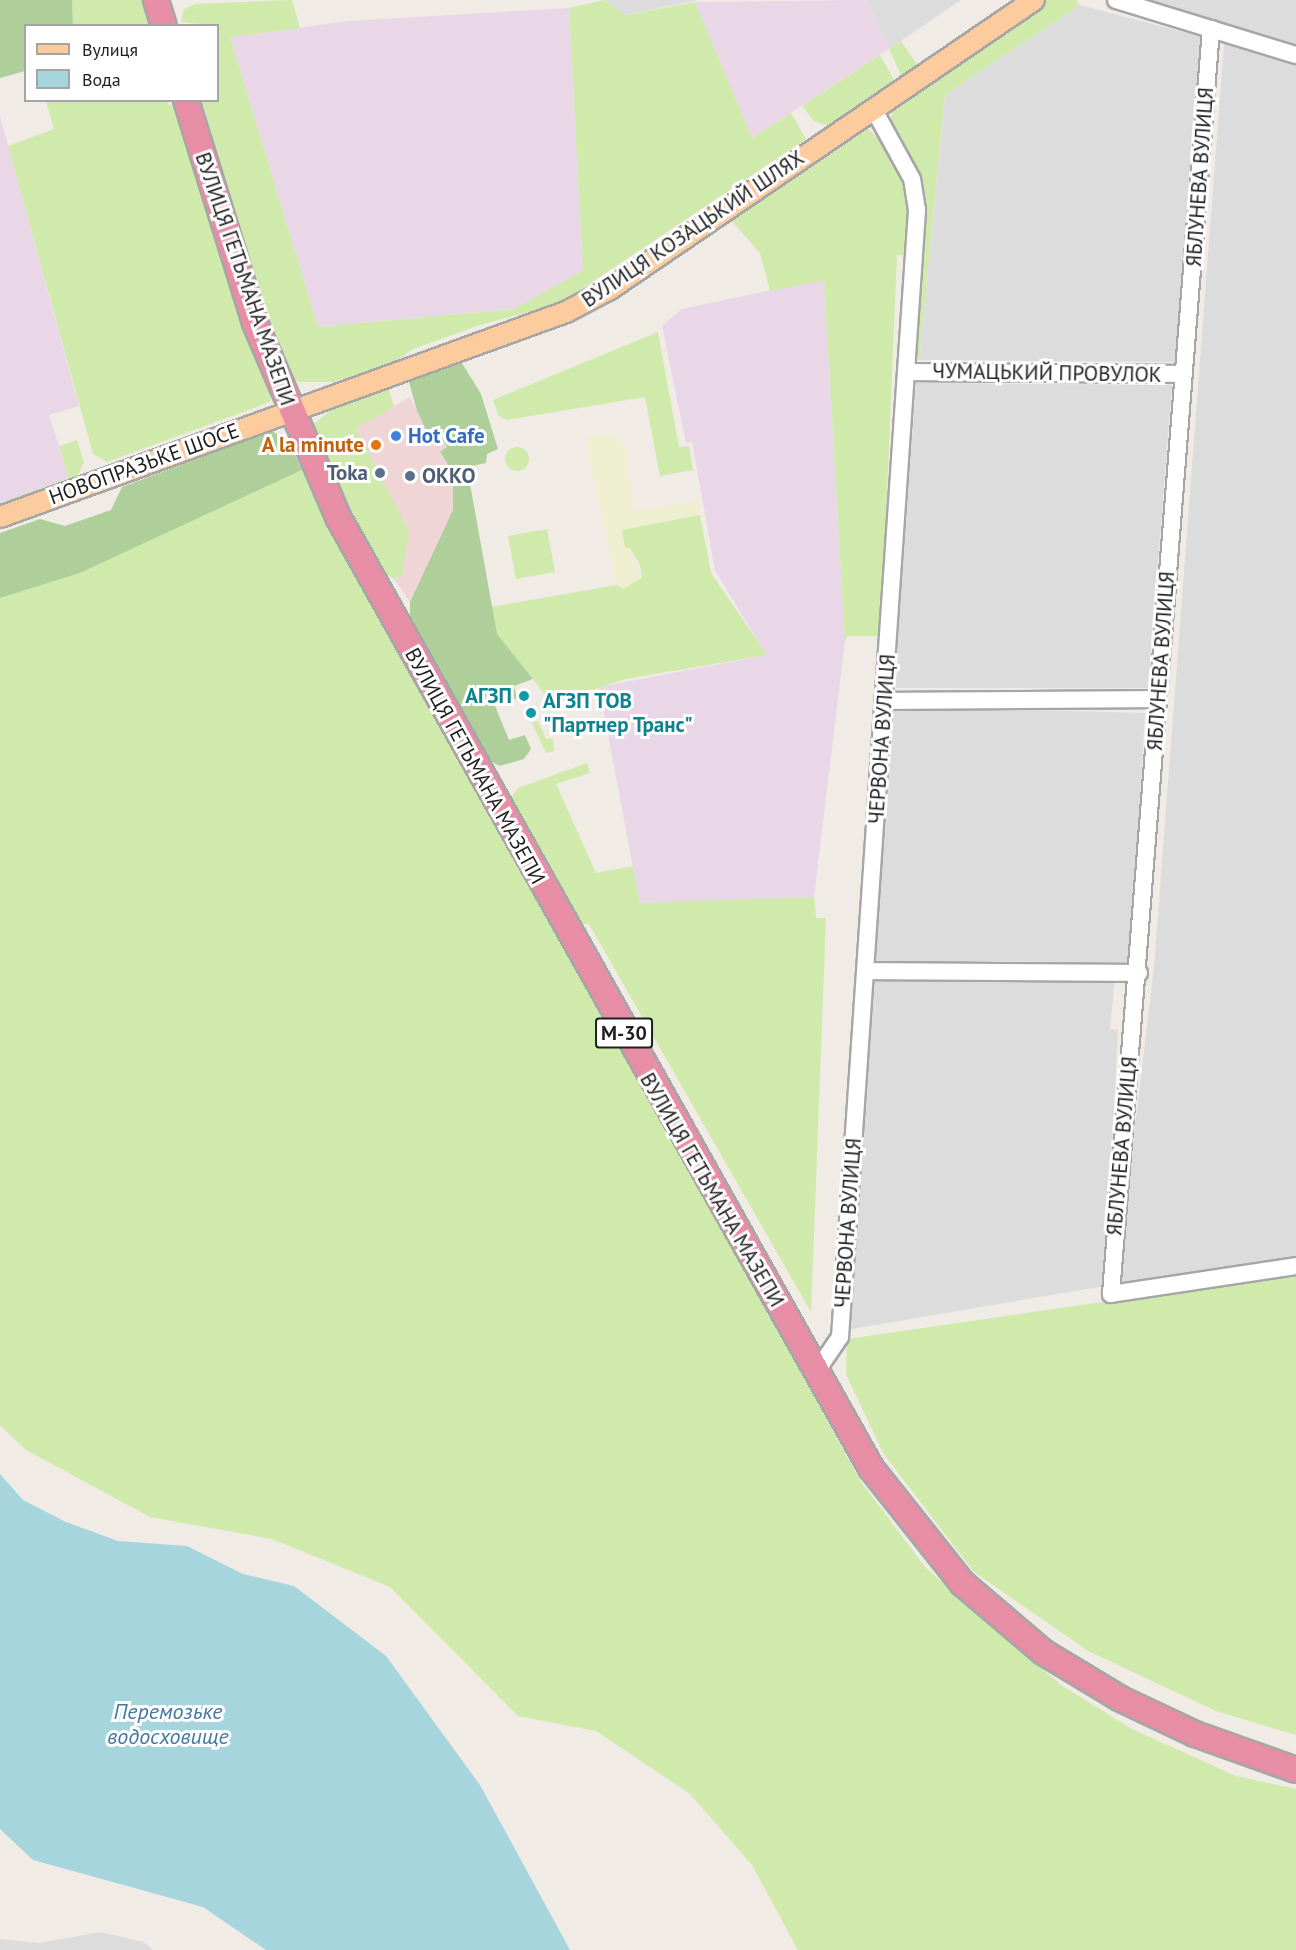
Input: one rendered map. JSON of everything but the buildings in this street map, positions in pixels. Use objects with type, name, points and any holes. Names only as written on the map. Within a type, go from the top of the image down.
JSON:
[{"type":"highway","points":[[156,0],[163,24]]},
{"type":"highway","name":"ВУЛИЦЯ ГЕТЬМАНА МАЗЕПИ","points":[[187,102],[255,323],[288,410],[398,628],[816,1372],[893,1500],[962,1583],[1043,1652],[1121,1699],[1195,1734],[1296,1770]]},
{"type":"main road","name":"ВУЛИЦЯ КОЗАЦЬКИЙ ШЛЯХ","points":[[288,410],[566,312],[610,289],[1034,0]]},
{"type":"main road","name":"НОВОПРАЗЬКЕ ШОСЕ","points":[[0,517],[288,410]]},
{"type":"street","points":[[1116,0],[1296,55]]},
{"type":"street","name":"ЯБЛУНЕВА ВУЛИЦЯ","points":[[1212,29],[1158,699],[1139,972],[1111,1294],[1296,1266]]},
{"type":"street","name":"ЧЕРВОНА ВУЛИЦЯ","points":[[816,1372],[840,1337],[909,372],[916,194],[873,108]]},
{"type":"street","name":"ЧУМАЦЬКИЙ ПРОВУЛОК","points":[[909,372],[1184,374]]},
{"type":"street","points":[[884,701],[1158,699]]},
{"type":"street","points":[[866,971],[1139,972]]},
{"type":"shaded area","points":[[604,0],[699,0],[625,15]]},
{"type":"shaded area","points":[[867,0],[961,0],[889,49]]},
{"type":"shaded area","points":[[867,0],[889,49],[752,138],[695,2]]},
{"type":"shaded area","points":[[1140,0],[1296,0],[1296,48]]},
{"type":"shaded area","points":[[1080,5],[1202,37],[1176,362],[919,360],[945,95]]},
{"type":"shaded area","points":[[569,8],[583,270],[514,309],[318,327],[230,37],[349,21]]},
{"type":"shaded area","points":[[1224,44],[1296,66],[1296,1258],[1116,1286],[1154,967]]},
{"type":"shaded area","points":[[0,116],[79,406],[49,415],[69,478],[0,503]]},
{"type":"shaded area","points":[[824,279],[845,641],[814,897],[640,904],[599,687],[766,655],[715,570],[692,441],[686,443],[662,326],[682,309]]},
{"type":"shaded area","points":[[916,383],[1172,385],[1148,688],[894,688]]},
{"type":"shaded area","points":[[410,397],[428,433],[436,430],[447,448],[440,453],[453,472],[453,510],[410,602],[394,579],[402,576],[356,427]]},
{"type":"shaded area","points":[[890,706],[1145,713],[1130,962],[872,961]]},
{"type":"shaded area","points":[[1115,978],[1110,1029],[1118,1030],[1105,1286],[846,1330],[873,980]]},
{"type":"shaded area","points":[[100,1932],[144,1942],[153,1950],[0,1950],[0,1939],[39,1943]]},
{"type":"green space","points":[[0,0],[72,0],[73,24],[24,24],[24,71],[0,78]]},
{"type":"green space","points":[[72,0],[149,0],[153,18],[151,24],[73,24]]},
{"type":"green space","points":[[292,0],[300,28],[230,37],[318,327],[514,309],[583,270],[569,8],[604,0],[626,15],[695,2],[752,138],[791,113],[806,139],[559,304],[480,325],[413,349],[392,364],[333,382],[298,382],[290,376],[269,326],[202,102],[219,102],[219,24],[181,22],[184,9],[196,4]]},
{"type":"green space","points":[[1047,0],[1076,0],[1080,5],[945,95],[919,360],[912,357],[924,207],[889,122],[894,109]]},
{"type":"green space","points":[[901,41],[918,66],[902,77],[889,49]]},
{"type":"green space","points":[[880,55],[894,80],[827,126],[814,121],[802,106]]},
{"type":"green space","points":[[46,102],[166,102],[178,110],[214,234],[271,387],[270,402],[107,462],[93,454],[8,146],[54,129]]},
{"type":"green space","points":[[868,129],[885,144],[911,194],[908,255],[897,255],[881,636],[847,636],[845,641],[824,280],[770,291],[760,253],[732,221]]},
{"type":"green space","points":[[658,332],[679,447],[689,446],[693,470],[660,476],[645,397],[506,420],[498,415],[493,400]]},
{"type":"green space","points":[[462,363],[481,394],[498,449],[487,454],[486,463],[467,467],[497,634],[533,679],[514,686],[517,698],[495,706],[509,740],[525,735],[531,749],[524,759],[500,766],[486,759],[410,624],[410,602],[453,510],[453,472],[440,452],[447,447],[436,430],[428,434],[417,411],[409,382]]},
{"type":"green space","points":[[389,389],[394,407],[356,428],[409,531],[402,576],[394,579],[380,570],[312,426],[330,410]]},
{"type":"green space","points":[[272,431],[289,442],[302,470],[80,573],[0,598],[0,533],[40,519],[65,526],[111,510],[122,487]]},
{"type":"green space","points":[[608,434],[619,438],[627,453],[633,511],[698,501],[700,515],[622,530],[642,579],[623,589],[617,585],[585,437]]},
{"type":"green space","points":[[77,440],[84,462],[76,479],[16,503],[5,501],[69,478],[59,446]]},
{"type":"green space","points":[[517,447],[526,450],[529,459],[526,468],[517,471],[508,468],[505,459],[508,450]]},
{"type":"green space","points":[[302,470],[861,1482],[925,1567],[1061,1685],[1132,1729],[1236,1776],[1296,1789],[1296,1950],[798,1950],[752,1865],[690,1794],[596,1731],[518,1716],[390,1587],[272,1539],[150,1517],[26,1450],[0,1425],[0,598],[80,573]]},
{"type":"green space","points":[[700,515],[711,573],[767,655],[626,679],[552,703],[496,633],[491,607],[617,585],[623,589],[642,578],[640,565],[630,548],[625,548],[622,530]]},
{"type":"green space","points":[[547,529],[555,572],[516,579],[508,536]]},
{"type":"green space","points":[[538,721],[546,739],[553,738],[554,751],[546,753],[532,723]]},
{"type":"green space","points":[[587,763],[590,773],[556,784],[596,873],[633,866],[640,903],[814,897],[816,918],[826,918],[811,1312],[589,924],[579,924],[509,801],[518,788]]},
{"type":"green space","points":[[1296,1274],[1296,1735],[1216,1711],[1088,1651],[974,1572],[883,1453],[846,1374],[847,1339]]},
{"type":"water","name":"Перемозьке водосховище","points":[[0,1474],[23,1500],[66,1522],[118,1541],[187,1546],[243,1574],[294,1586],[386,1656],[480,1785],[570,1950],[266,1950],[203,1907],[33,1860],[0,1829]]},
{"type":"place","name":"Hot Cafe","points":[[396,436]]},
{"type":"place","name":"A la minute","points":[[376,445]]},
{"type":"place","name":"Toka","points":[[380,473]]},
{"type":"place","name":"ОККО","points":[[410,476]]},
{"type":"place","name":"АГЗП","points":[[524,696]]},
{"type":"place","name":"АГЗП ТОВ \"Партнер Транс\"","points":[[531,713]]}]
